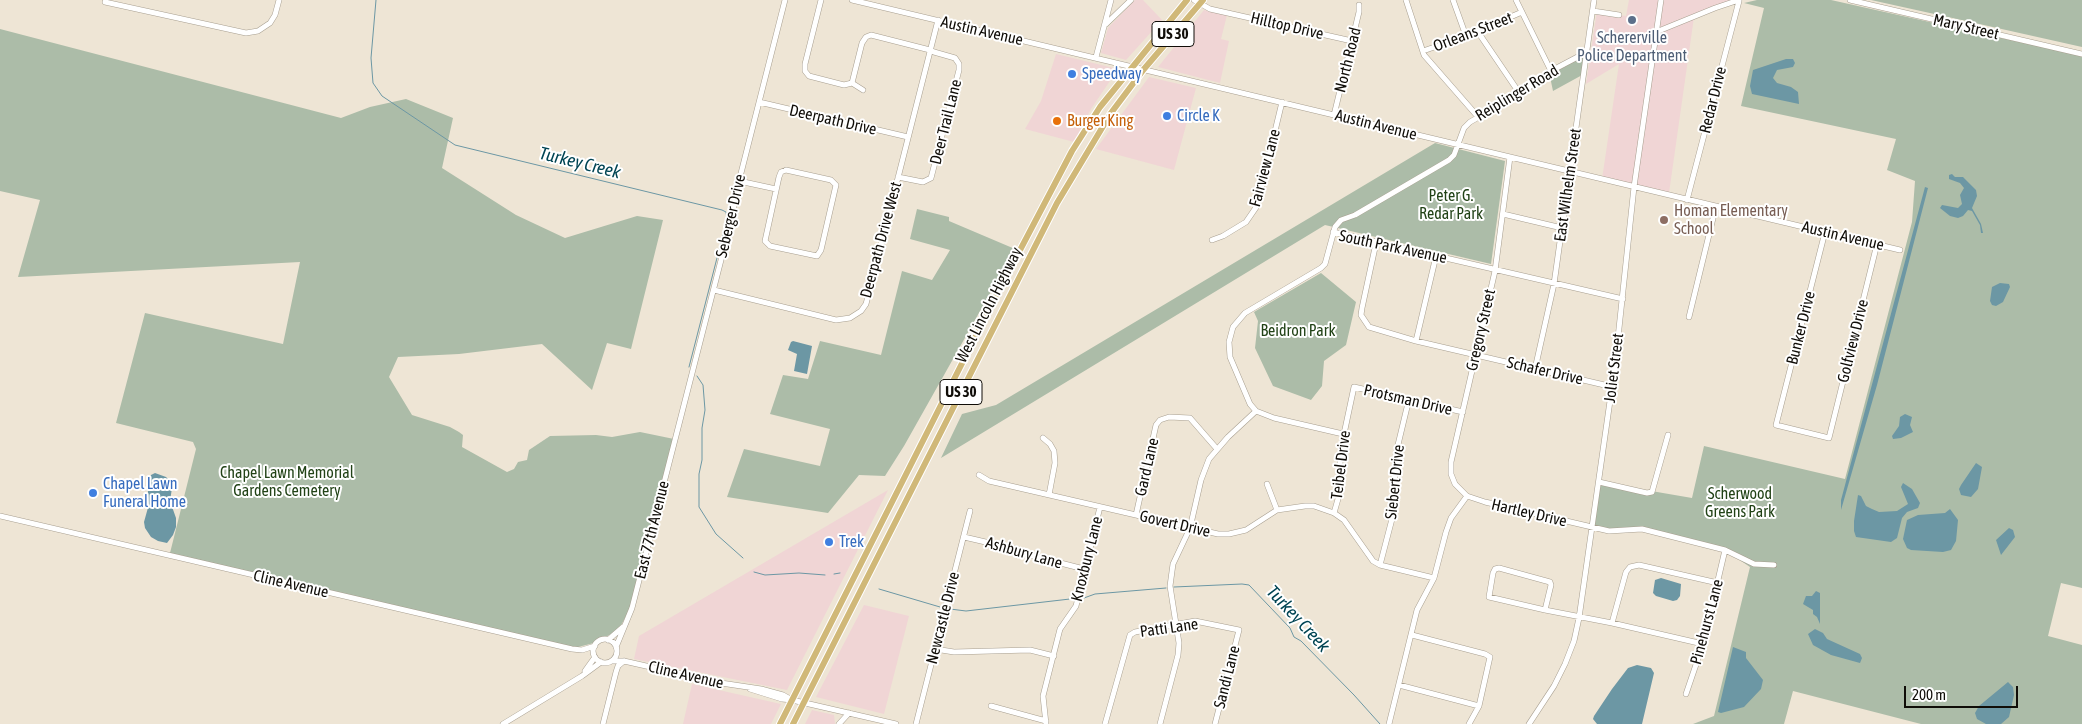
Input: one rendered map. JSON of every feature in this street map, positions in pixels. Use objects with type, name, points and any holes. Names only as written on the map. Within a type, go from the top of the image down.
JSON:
[{"type":"main road","name":"West Lincoln Highway","points":[[780,724],[1072,152],[1100,107],[1187,0]]},
{"type":"main road","name":"West Lincoln Highway","points":[[793,724],[1055,206],[1112,113],[1144,69],[1199,1]]},
{"type":"street","points":[[105,2],[241,33],[251,33],[264,28],[273,19],[279,0]]},
{"type":"street","name":"Seberger Drive","points":[[677,432],[732,221],[739,181],[785,0]]},
{"type":"street","points":[[821,0],[805,71],[812,77],[844,85],[852,83],[862,90]]},
{"type":"street","name":"Austin Avenue","points":[[852,0],[1900,250]]},
{"type":"street","points":[[1096,57],[1111,0]]},
{"type":"street","points":[[1105,26],[1131,0]]},
{"type":"street","points":[[1406,0],[1423,51],[1479,118]]},
{"type":"street","points":[[1453,0],[1466,36]]},
{"type":"street","points":[[1516,0],[1551,71]]},
{"type":"street","name":"East Wilhelm Street","points":[[1535,369],[1554,284],[1594,0]]},
{"type":"street","name":"Joliet Street","points":[[1529,724],[1560,674],[1574,641],[1579,618],[1612,386],[1634,187],[1661,0]]},
{"type":"street","points":[[1656,32],[1740,0]]},
{"type":"street","name":"Redar Drive","points":[[1688,200],[1740,0]]},
{"type":"street","name":"Mary Street","points":[[1850,0],[2082,54]]},
{"type":"street","name":"Hilltop Drive","points":[[1199,1],[1214,10],[1352,42]]},
{"type":"street","name":"North Road","points":[[1334,115],[1360,12],[1359,5]]},
{"type":"street","points":[[1593,11],[1619,15]]},
{"type":"street","name":"Orleans Street","points":[[1423,51],[1478,32],[1522,12]]},
{"type":"street","name":"Deerpath Drive West","points":[[714,290],[836,320],[844,320],[856,315],[866,304],[938,20]]},
{"type":"street","points":[[1478,32],[1520,94]]},
{"type":"street","points":[[852,83],[862,42],[866,37],[870,36],[930,50]]},
{"type":"street","name":"Deer Trail Lane","points":[[898,176],[923,182],[931,178],[934,171],[960,67],[955,58],[930,50]]},
{"type":"street","name":"Reiplinger Road","points":[[1333,232],[1337,223],[1341,220],[1355,215],[1449,160],[1454,155],[1464,128],[1470,122],[1520,94],[1551,71],[1587,52]]},
{"type":"street","name":"Deerpath Drive","points":[[759,102],[908,138]]},
{"type":"street","name":"Fairview Lane","points":[[1212,240],[1223,236],[1246,222],[1257,206],[1282,102]]},
{"type":"street","name":"Gregory Street","points":[[1467,496],[1455,484],[1451,474],[1451,462],[1495,271],[1510,157]]},
{"type":"street","points":[[786,170],[831,180],[836,185],[821,250],[817,256],[770,246],[765,241],[776,190],[781,172],[786,170]]},
{"type":"street","points":[[739,181],[776,190]]},
{"type":"street","points":[[1689,317],[1716,206]]},
{"type":"street","points":[[1503,214],[1562,228]]},
{"type":"street","name":"South Park Avenue","points":[[1256,411],[1250,404],[1230,357],[1229,342],[1233,327],[1245,313],[1321,268],[1324,264],[1333,232],[1622,299]]},
{"type":"street","name":"Bunker Drive","points":[[1825,232],[1776,425],[1829,438]]},
{"type":"street","name":"Schafer Drive","points":[[1376,243],[1362,308],[1364,322],[1368,327],[1376,331],[1416,341],[1612,386]]},
{"type":"street","name":"Golfview Drive","points":[[1829,438],[1878,244]]},
{"type":"street","points":[[1416,341],[1436,256]]},
{"type":"street","name":"Protsman Drive","points":[[1354,387],[1462,412]]},
{"type":"street","name":"Teibel Drive","points":[[1334,513],[1338,499],[1339,463],[1343,434],[1354,387]]},
{"type":"street","name":"Siebert Drive","points":[[1380,566],[1393,509],[1396,453],[1409,399]]},
{"type":"street","points":[[1160,724],[1178,654],[1179,643],[1170,577],[1173,564],[1190,528],[1205,469],[1217,449],[1256,411],[1274,418],[1343,434]]},
{"type":"street","name":"Gard Lane","points":[[1136,515],[1156,425],[1160,420],[1190,418],[1217,449]]},
{"type":"street","name":"East 77th Avenue","points":[[616,648],[632,608],[677,432]]},
{"type":"street","points":[[1599,482],[1648,493],[1652,492],[1668,435]]},
{"type":"street","points":[[1043,438],[1050,444],[1054,452],[1055,464],[1049,495]]},
{"type":"street","name":"Govert Drive","points":[[979,475],[988,481],[1218,534],[1229,534],[1246,530],[1277,510],[1305,506],[1321,508],[1334,513],[1350,527],[1373,561],[1380,566]]},
{"type":"street","points":[[1267,484],[1277,510]]},
{"type":"street","points":[[1389,724],[1417,610],[1434,578],[1451,518],[1467,496]]},
{"type":"street","name":"Hartley Drive","points":[[1467,496],[1609,532],[1642,528],[1726,550],[1754,564],[1774,565]]},
{"type":"street","name":"Knoxbury Lane","points":[[1046,722],[1043,696],[1060,629],[1076,606],[1100,507]]},
{"type":"street","name":"Newcastle Drive","points":[[916,724],[970,511]]},
{"type":"street","name":"Cline Avenue","points":[[0,516],[582,650],[595,656]]},
{"type":"street","name":"Ashbury Lane","points":[[964,537],[1020,550],[1029,555],[1084,569]]},
{"type":"street","name":"Pinehurst Lane","points":[[1686,694],[1703,644],[1726,550]]},
{"type":"street","points":[[1612,622],[1626,572],[1630,567],[1639,565],[1718,583]]},
{"type":"street","points":[[1380,566],[1434,578]]},
{"type":"street","points":[[1545,610],[1551,586],[1550,582],[1495,569],[1488,591],[1489,597],[1579,618],[1612,622],[1703,644]]},
{"type":"street","name":"Patti Lane","points":[[1105,724],[1130,634],[1195,621],[1239,630]]},
{"type":"street","name":"East 77th Avenue","points":[[608,640],[624,627]]},
{"type":"street","name":"Sandi Lane","points":[[1215,724],[1239,630]]},
{"type":"street","points":[[1412,635],[1485,654],[1490,657],[1479,706],[1469,724]]},
{"type":"street","points":[[582,650],[594,646],[600,640],[608,640],[616,648],[624,661],[618,666],[603,724]]},
{"type":"street","points":[[582,676],[595,656],[594,646]]},
{"type":"street","points":[[503,724],[582,676],[601,662],[611,661],[616,654],[616,648]]},
{"type":"street","points":[[935,648],[954,652],[1024,650],[1054,656]]},
{"type":"street","points":[[595,656],[601,662]]},
{"type":"street","points":[[611,661],[616,672]]},
{"type":"street","name":"Cline Avenue","points":[[611,661],[624,661],[768,691],[792,700],[896,724]]},
{"type":"street","points":[[1399,685],[1479,706]]},
{"type":"street","points":[[991,706],[1046,722]]},
{"type":"street","points":[[834,709],[839,723],[849,713]]},
{"type":"shaded area","points":[[1135,0],[1143,0],[1162,20],[1126,60],[1101,53],[1108,28]]},
{"type":"shaded area","points":[[1629,0],[1739,0],[1694,17],[1669,193],[1602,179],[1619,64],[1586,84],[1597,11],[1626,16]]},
{"type":"shaded area","points":[[1204,10],[1227,15],[1221,39],[1229,41],[1220,83],[1158,67]]},
{"type":"shaded area","points":[[1056,54],[1118,69],[1091,109],[1074,142],[1025,129],[1041,101]]},
{"type":"shaded area","points":[[1149,77],[1196,88],[1174,170],[1096,149]]},
{"type":"shaded area","points":[[888,490],[787,690],[634,659],[639,636]]},
{"type":"shaded area","points":[[864,605],[909,616],[884,714],[816,697]]},
{"type":"shaded area","points":[[692,684],[781,704],[771,724],[683,724]]},
{"type":"shaded area","points":[[812,710],[834,715],[835,724],[805,724]]},
{"type":"green space","name":"Scherwood Greens Park","points":[[1757,0],[1831,0],[2082,56],[2082,588],[2061,583],[2048,636],[2082,645],[2082,724],[1921,724],[1793,691],[1784,724],[1693,724],[1714,716],[1750,567],[1725,550],[1642,529],[1592,528],[1599,482],[1692,498],[1704,446],[1845,479],[1912,222],[1915,181],[1887,170],[1896,139],[1741,106],[1764,8],[1744,3]]},
{"type":"green space","points":[[1871,0],[2082,0],[2082,47],[1966,21]]},
{"type":"green space","name":"Chapel Lawn Memorial Gardens Cemetery","points":[[0,29],[341,118],[370,107],[406,99],[453,118],[442,168],[516,215],[565,238],[637,216],[663,220],[631,349],[607,343],[592,390],[542,344],[459,354],[398,357],[389,377],[412,415],[450,427],[459,432],[463,435],[462,447],[507,472],[514,469],[518,462],[527,460],[529,450],[550,436],[596,435],[612,437],[640,432],[674,439],[629,611],[620,627],[594,643],[578,647],[568,646],[170,553],[196,449],[193,442],[116,423],[145,313],[283,344],[300,262],[18,277],[40,200],[0,191]]},
{"type":"green space","points":[[1587,52],[1584,74],[1553,91],[1549,72]]},
{"type":"green space","name":"Peter G. Redar Park","points":[[1435,143],[1505,161],[1491,264],[1325,225],[941,458],[962,414],[996,405]]},
{"type":"green space","points":[[917,209],[949,217],[949,221],[1015,249],[904,446],[885,476],[859,475],[828,513],[727,497],[744,449],[820,466],[830,429],[770,414],[783,375],[808,379],[820,341],[881,355],[902,271],[932,280],[950,250],[910,239]]},
{"type":"green space","name":"Beidron Park","points":[[1321,273],[1356,302],[1346,345],[1324,361],[1322,386],[1311,400],[1273,386],[1255,348],[1258,321],[1254,312]]},
{"type":"water","points":[[1786,59],[1793,59],[1795,63],[1793,67],[1777,70],[1773,78],[1777,83],[1791,87],[1798,92],[1799,104],[1752,94],[1750,86],[1753,70]]},
{"type":"water","points":[[1952,174],[1955,177],[1963,177],[1976,190],[1977,196],[1972,208],[1981,224],[1983,233],[1981,233],[1980,225],[1972,211],[1968,210],[1963,216],[1958,218],[1950,216],[1940,208],[1942,205],[1958,208],[1962,204],[1960,195],[1964,188],[1960,183],[1949,179],[1949,175]]},
{"type":"water","points":[[1925,187],[1928,188],[1877,385],[1841,510],[1841,500]]},
{"type":"water","points":[[2000,283],[2009,284],[2010,287],[2003,302],[1996,306],[1992,305],[1990,301],[1992,287]]},
{"type":"water","points":[[793,341],[812,346],[807,374],[794,371],[797,354],[788,350]]},
{"type":"water","points":[[1905,414],[1912,417],[1910,425],[1913,432],[1901,438],[1893,439],[1892,436],[1899,426],[1900,417]]},
{"type":"water","points":[[1976,463],[1982,467],[1978,489],[1971,497],[1961,495],[1959,489]]},
{"type":"water","points":[[155,473],[166,477],[170,481],[172,488],[170,501],[176,518],[176,527],[167,543],[151,537],[145,528],[144,522],[149,504],[147,481]]},
{"type":"water","points":[[1903,483],[1912,489],[1920,503],[1918,508],[1907,512],[1902,518],[1897,538],[1891,542],[1856,537],[1854,521],[1858,495],[1861,496],[1866,506],[1879,512],[1897,511],[1908,504],[1901,487]]},
{"type":"water","points":[[1950,509],[1958,520],[1956,541],[1951,550],[1943,552],[1911,550],[1907,548],[1903,539],[1907,520],[1918,515],[1945,513]]},
{"type":"water","points":[[2009,528],[2013,530],[2015,537],[2001,555],[1996,540]]},
{"type":"water","points":[[1661,578],[1681,584],[1680,596],[1677,600],[1673,601],[1656,596],[1653,593],[1655,580]]},
{"type":"water","points":[[1816,591],[1820,593],[1820,624],[1817,617],[1813,614],[1813,610],[1803,604],[1806,596],[1812,596]]},
{"type":"water","points":[[1815,629],[1823,633],[1827,639],[1860,654],[1862,658],[1860,663],[1831,655],[1813,645],[1808,634]]},
{"type":"water","points":[[1733,647],[1746,652],[1746,658],[1763,680],[1761,689],[1744,707],[1721,713],[1718,712]]},
{"type":"water","points":[[1637,665],[1651,668],[1654,673],[1642,724],[1597,724],[1593,719],[1594,716],[1612,689],[1628,668]]},
{"type":"water","points":[[2008,682],[2013,687],[2014,695],[2009,717],[2001,724],[1986,724],[1977,719],[1975,713],[1979,706]]},
{"type":"waterway","name":"Turkey Creek","points":[[376,0],[371,58],[373,83],[382,96],[455,145],[726,212],[727,219],[689,367]]},
{"type":"waterway","name":"Turkey Creek","points":[[697,376],[703,385],[705,410],[702,428],[702,460],[699,474],[699,507],[716,534],[743,558]]},
{"type":"waterway","name":"Turkey Creek","points":[[754,572],[765,575],[799,573],[825,575]]},
{"type":"waterway","name":"Turkey Creek","points":[[834,574],[840,573]]},
{"type":"waterway","name":"Turkey Creek","points":[[1174,587],[1249,585],[1290,628],[1294,637],[1301,641],[1380,724]]},
{"type":"waterway","name":"Turkey Creek","points":[[1084,598],[1095,594],[1166,588]]},
{"type":"waterway","name":"Turkey Creek","points":[[879,589],[940,607]]},
{"type":"waterway","name":"Turkey Creek","points":[[950,609],[966,611],[1070,599]]},
{"type":"place","name":"Schererville Police Department","points":[[1632,20]]},
{"type":"place","name":"Speedway","points":[[1072,74]]},
{"type":"place","name":"Circle K","points":[[1167,116]]},
{"type":"place","name":"Burger King","points":[[1057,121]]},
{"type":"place","name":"Homan Elementary School","points":[[1664,220]]},
{"type":"place","name":"Chapel Lawn Funeral Home","points":[[93,493]]},
{"type":"place","name":"Trek","points":[[829,542]]}]
